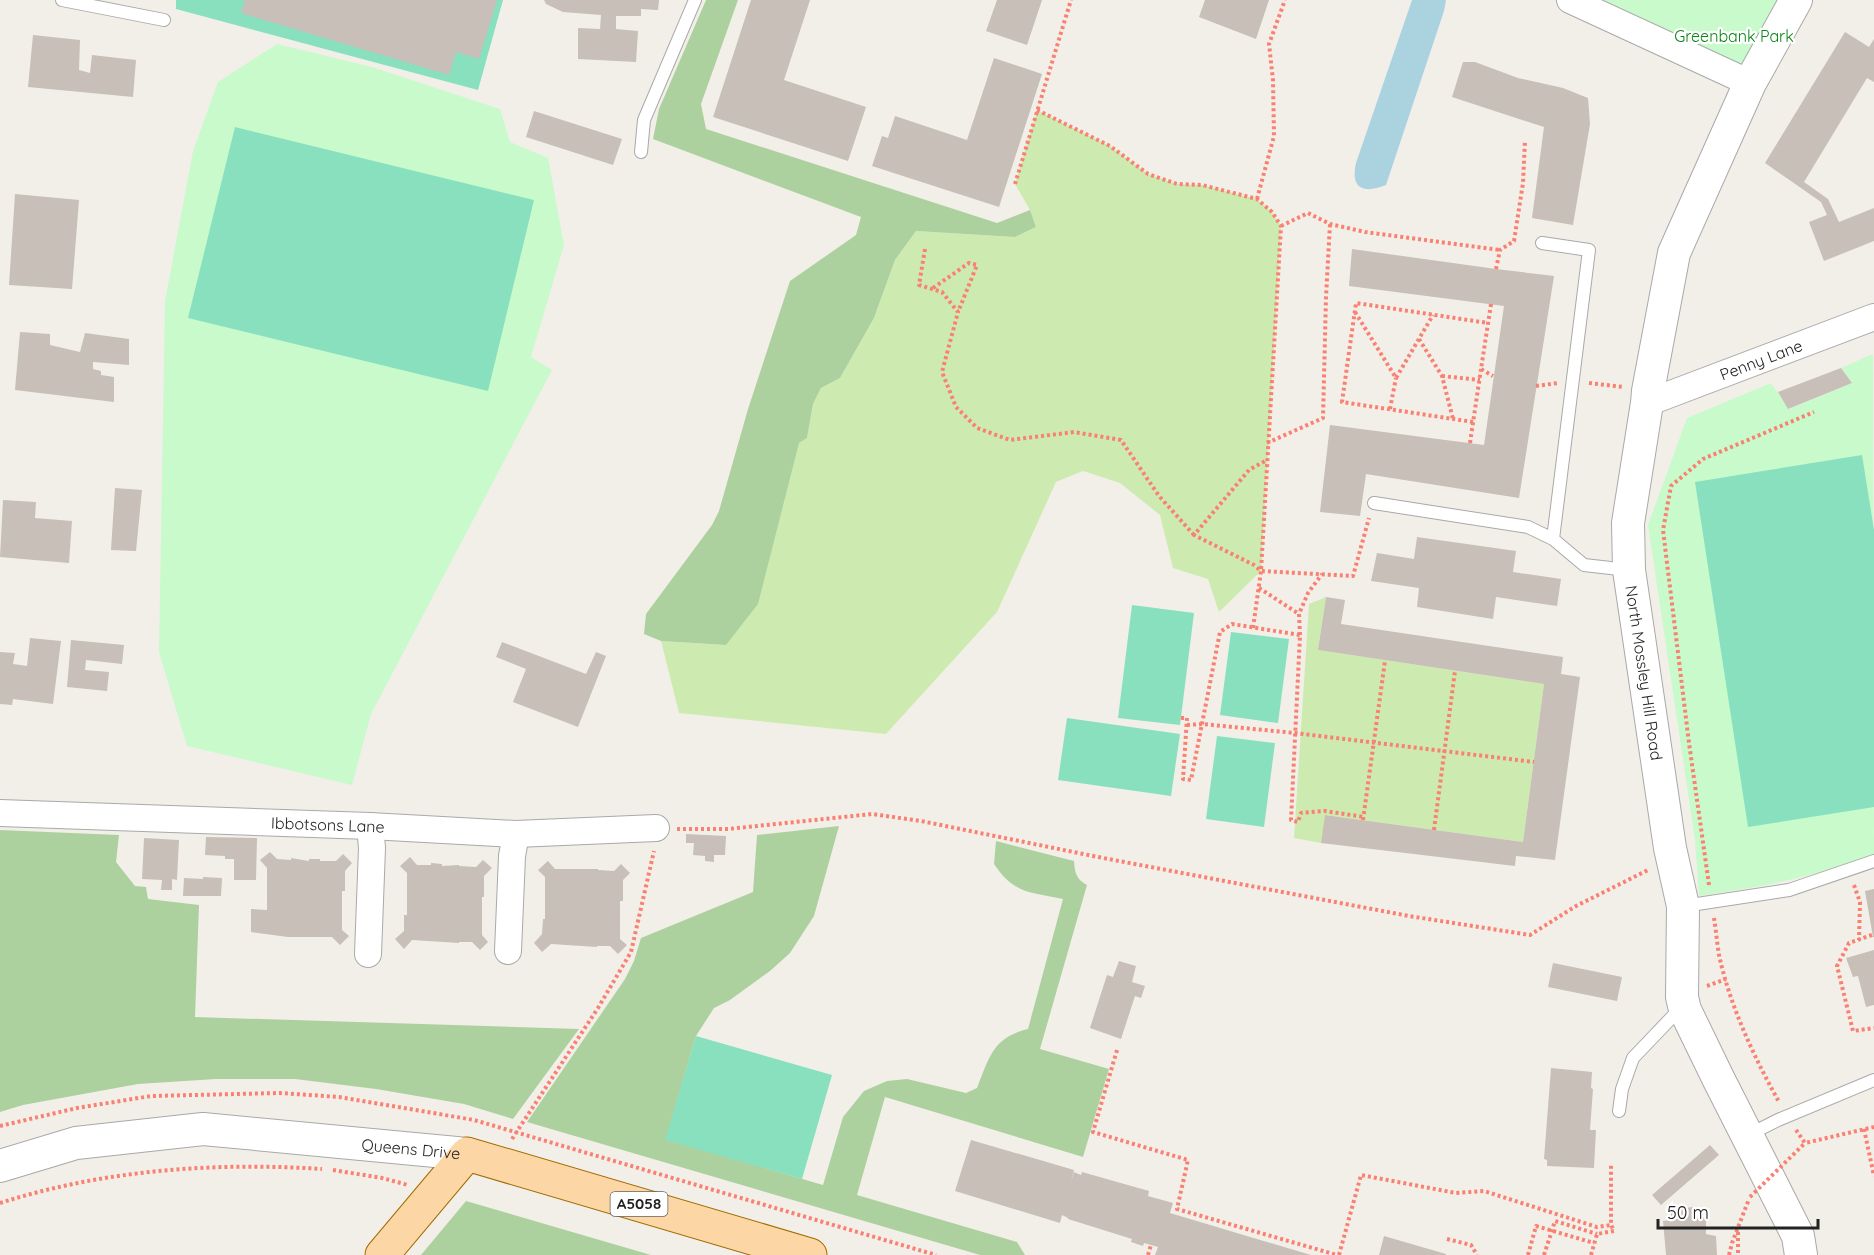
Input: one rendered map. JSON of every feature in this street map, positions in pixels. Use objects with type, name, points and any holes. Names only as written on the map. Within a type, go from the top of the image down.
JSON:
[{"type":"main road","points":[[382,1255],[435,1193],[482,1158]]},
{"type":"main road","name":"Queens Drive","points":[[482,1158],[810,1255]]},
{"type":"street","points":[[1570,0],[1750,83]]},
{"type":"street","name":"North Mossley Hill Road","points":[[1796,0],[1750,83],[1674,253],[1647,397],[1628,524],[1629,570],[1670,848],[1702,903],[1682,997],[1685,1010],[1798,1236],[1802,1255]]},
{"type":"street","name":"Penny Lane","points":[[1647,397],[1874,317]]},
{"type":"street","name":"Ibbotsons Lane","points":[[0,813],[370,826],[516,834],[656,828]]},
{"type":"street","points":[[368,954],[372,848],[370,826]]},
{"type":"street","points":[[508,951],[512,856],[516,834]]},
{"type":"street","name":"Queens Drive","points":[[0,1166],[76,1143],[203,1129],[482,1158]]},
{"type":"lane","points":[[62,0],[165,20]]},
{"type":"lane","points":[[642,152],[644,120],[695,0]]},
{"type":"lane","points":[[1542,243],[1589,250],[1553,539]]},
{"type":"lane","points":[[1374,503],[1528,527],[1553,539],[1584,565],[1629,570]]},
{"type":"lane","points":[[1702,903],[1789,890],[1874,861]]},
{"type":"lane","points":[[1619,1111],[1622,1089],[1633,1058],[1674,1015],[1685,1010]]},
{"type":"lane","points":[[1748,1135],[1874,1080]]},
{"type":"path","points":[[1015,184],[1071,0]]},
{"type":"path","points":[[1257,199],[1274,136],[1273,80],[1269,44],[1285,0]]},
{"type":"path","points":[[1037,110],[1110,146],[1148,174],[1177,184],[1202,185],[1257,199],[1272,212],[1281,226],[1261,571],[1253,628]]},
{"type":"path","points":[[1281,226],[1308,213],[1330,224],[1365,232],[1500,250],[1514,241],[1523,183],[1525,140]]},
{"type":"path","points":[[1267,442],[1323,418],[1330,224]]},
{"type":"path","points":[[925,249],[919,285],[942,292],[958,312]]},
{"type":"path","points":[[1496,269],[1500,250]]},
{"type":"path","points":[[932,289],[969,263],[977,265],[958,312],[942,372],[956,407],[977,428],[1010,440],[1074,432],[1120,440],[1159,496],[1194,535],[1254,565],[1261,571],[1353,576],[1374,503]]},
{"type":"path","points":[[1473,422],[1342,402],[1356,303],[1488,323]]},
{"type":"path","points":[[1470,443],[1491,304]]},
{"type":"path","points":[[1355,311],[1396,378]]},
{"type":"path","points":[[1390,409],[1396,378],[1433,315]]},
{"type":"path","points":[[1419,339],[1442,376],[1453,419]]},
{"type":"path","points":[[1481,369],[1493,376]]},
{"type":"path","points":[[1442,376],[1480,380]]},
{"type":"path","points":[[1536,386],[1573,381],[1647,397]]},
{"type":"path","points":[[1784,1111],[1766,1079],[1732,1001],[1702,903],[1689,743],[1663,530],[1671,486],[1703,459],[1814,412]]},
{"type":"path","points":[[1194,535],[1249,470],[1266,461]]},
{"type":"path","points":[[1322,574],[1308,592],[1299,614],[1300,635],[1291,820],[1298,822],[1301,813],[1325,812],[1364,818],[1385,661]]},
{"type":"path","points":[[1259,588],[1299,614]]},
{"type":"path","points":[[1181,718],[1187,718],[1183,779],[1191,780],[1220,632],[1232,624],[1300,635]]},
{"type":"path","points":[[1434,830],[1455,671]]},
{"type":"path","points":[[1187,725],[1202,724],[1296,733],[1534,762]]},
{"type":"path","points":[[1179,741],[1186,741]]},
{"type":"path","points":[[482,1158],[598,1008],[631,952],[654,852],[656,828],[728,829],[872,814],[921,821],[1409,916],[1530,935],[1576,906],[1666,861],[1670,848]]},
{"type":"path","points":[[1848,870],[1860,902],[1859,940]]},
{"type":"path","points":[[1872,935],[1849,943],[1837,966],[1852,1031],[1874,1028]]},
{"type":"path","points":[[1117,1050],[1093,1132],[1188,1160],[1177,1209],[1338,1255],[1361,1175],[1456,1193],[1484,1191],[1597,1227],[1611,1225]]},
{"type":"path","points":[[1730,1255],[1750,1197],[1805,1143],[1874,1127]]},
{"type":"path","points":[[1864,1129],[1874,1176]]},
{"type":"path","points":[[1544,1255],[1555,1221],[1597,1234],[1614,1231],[1611,1225],[1611,1164]]},
{"type":"path","points":[[0,1203],[38,1191],[91,1181],[203,1167],[265,1166],[330,1169],[382,1178],[435,1193]]},
{"type":"path","points":[[1528,1255],[1536,1226],[1594,1244]]},
{"type":"path","points":[[1738,1228],[1738,1255]]},
{"type":"path","points":[[1591,1255],[1597,1234]]},
{"type":"path","points":[[1447,1239],[1471,1245],[1477,1255]]},
{"type":"path","points":[[1148,1255],[1151,1245]]},
{"type":"green space","points":[[176,0],[503,0],[478,90],[176,9]]},
{"type":"green space","points":[[706,0],[738,0],[701,104],[706,129],[997,223],[1030,210],[1036,227],[1015,237],[916,231],[895,260],[874,318],[840,378],[821,388],[813,404],[807,438],[799,443],[758,604],[726,645],[661,641],[644,634],[646,614],[712,525],[719,511],[748,409],[790,281],[856,235],[861,217],[653,139],[659,109]]},
{"type":"green space","name":"Greenbank Park","points":[[1570,0],[1796,0],[1750,83]]},
{"type":"green space","points":[[277,44],[372,67],[500,109],[510,142],[548,158],[564,245],[531,357],[552,370],[371,714],[352,785],[187,746],[159,652],[165,301],[193,151],[218,82]]},
{"type":"green space","points":[[1037,110],[1110,146],[1148,174],[1177,184],[1202,185],[1257,199],[1272,212],[1281,226],[1261,571],[1219,612],[1208,579],[1173,568],[1160,515],[1120,483],[1083,471],[1056,482],[997,612],[886,734],[679,713],[661,641],[726,645],[799,443],[807,438],[813,404],[821,388],[840,378],[874,318],[895,260],[916,231],[1015,237],[1036,227],[1030,210],[1015,184]]},
{"type":"green space","points":[[235,127],[534,200],[488,391],[188,318]]},
{"type":"green space","points":[[1873,354],[1874,856],[1822,872],[1767,885],[1699,896],[1695,840],[1648,525],[1687,418],[1771,383],[1789,409],[1852,383],[1841,368]]},
{"type":"green space","points":[[1862,455],[1874,530],[1874,807],[1748,827],[1695,482]]},
{"type":"green space","points":[[1326,597],[1318,650],[1544,684],[1523,842],[1326,815],[1321,843],[1294,838],[1309,604]]},
{"type":"green space","points":[[1132,605],[1194,613],[1180,725],[1118,718]]},
{"type":"green space","points":[[1231,632],[1289,639],[1278,723],[1220,715]]},
{"type":"green space","points":[[1067,718],[1180,734],[1171,796],[1058,780]]},
{"type":"green space","points":[[1217,736],[1275,743],[1264,827],[1206,819]]},
{"type":"green space","points":[[839,826],[814,916],[790,953],[770,971],[730,1000],[714,1008],[696,1036],[666,1139],[823,1185],[843,1117],[864,1091],[887,1081],[907,1079],[966,1093],[977,1088],[989,1058],[1000,1043],[1007,1037],[1028,1029],[1063,899],[1032,893],[1009,881],[994,864],[996,841],[1074,861],[1077,875],[1087,885],[1040,1049],[1109,1069],[1083,1157],[885,1097],[857,1195],[1017,1242],[1025,1255],[980,1255],[527,1122],[625,979],[634,961],[641,938],[753,892],[757,835]]},
{"type":"green space","points":[[0,830],[119,835],[116,862],[135,886],[146,887],[148,899],[199,905],[195,1017],[579,1029],[513,1119],[464,1104],[376,1089],[295,1079],[216,1079],[138,1084],[23,1105],[0,1112]]},
{"type":"green space","points":[[696,1036],[832,1075],[802,1179],[665,1140]]},
{"type":"green space","points":[[466,1201],[651,1255],[421,1255]]},
{"type":"water","points":[[1412,0],[1446,0],[1386,185],[1365,189],[1357,184],[1355,179],[1356,163]]},
{"type":"building","points":[[245,0],[497,0],[479,59],[456,52],[449,75],[241,13]]},
{"type":"building","points":[[544,0],[659,0],[658,10],[641,9],[641,16],[616,16],[616,29],[638,31],[636,62],[578,59],[578,28],[600,29],[601,15],[563,12],[546,4]]},
{"type":"building","points":[[751,0],[810,0],[784,80],[866,107],[848,161],[713,117]]},
{"type":"building","points":[[997,0],[1042,0],[1027,45],[986,31]]},
{"type":"building","points":[[1205,0],[1269,0],[1256,39],[1199,17]]},
{"type":"building","points":[[1845,32],[1869,47],[1874,39],[1874,82],[1867,78],[1804,182],[1828,199],[1839,222],[1874,208],[1874,241],[1824,261],[1809,222],[1827,215],[1821,202],[1765,163]]},
{"type":"building","points":[[33,35],[80,40],[79,70],[90,73],[92,55],[136,60],[133,97],[28,87]]},
{"type":"building","points":[[994,58],[1042,74],[999,207],[872,166],[882,136],[888,138],[895,116],[967,140]]},
{"type":"building","points":[[1463,62],[1475,62],[1518,78],[1563,88],[1588,98],[1590,124],[1573,225],[1532,218],[1544,127],[1452,97]]},
{"type":"building","points":[[534,111],[622,139],[613,165],[526,137]]},
{"type":"building","points":[[15,194],[79,200],[72,289],[9,285]]},
{"type":"building","points":[[1352,249],[1554,276],[1519,498],[1366,474],[1360,516],[1320,512],[1330,425],[1484,445],[1504,306],[1349,286]]},
{"type":"building","points":[[20,332],[50,334],[50,345],[80,352],[85,333],[129,339],[129,365],[93,362],[93,369],[101,371],[101,375],[114,377],[114,402],[15,390]]},
{"type":"building","points":[[1841,368],[1852,383],[1788,409],[1778,392]]},
{"type":"building","points":[[115,488],[142,490],[136,551],[111,550]]},
{"type":"building","points":[[3,500],[36,502],[35,518],[72,521],[69,563],[0,557]]},
{"type":"building","points":[[1417,537],[1516,551],[1513,572],[1561,579],[1557,606],[1496,597],[1493,619],[1417,607],[1419,588],[1371,581],[1377,553],[1414,559]]},
{"type":"building","points":[[1326,597],[1345,600],[1341,624],[1563,657],[1561,674],[1580,677],[1555,860],[1516,856],[1515,866],[1321,843],[1325,815],[1523,842],[1544,684],[1318,650]]},
{"type":"building","points":[[30,638],[61,641],[53,704],[13,699],[12,705],[0,704],[0,652],[15,653],[13,664],[27,666]]},
{"type":"building","points":[[71,640],[124,645],[122,664],[86,660],[85,670],[109,672],[107,691],[67,687]]},
{"type":"building","points":[[502,642],[586,674],[596,652],[606,656],[578,727],[513,702],[526,669],[496,657]]},
{"type":"building","points":[[686,834],[726,836],[725,855],[714,855],[714,862],[705,861],[705,856],[693,855],[694,843],[686,843]]},
{"type":"building","points":[[206,837],[257,838],[256,880],[234,880],[234,859],[205,855]]},
{"type":"building","points":[[144,838],[179,840],[177,880],[172,879],[172,890],[161,890],[162,880],[142,879]]},
{"type":"building","points":[[270,852],[277,859],[291,860],[291,858],[309,861],[309,859],[320,859],[320,861],[336,861],[343,854],[352,863],[345,871],[345,891],[342,891],[342,930],[349,936],[340,945],[332,937],[288,937],[251,932],[251,909],[267,910],[267,868],[260,860]]},
{"type":"building","points":[[410,857],[417,865],[431,865],[431,863],[442,864],[442,866],[476,867],[483,860],[492,868],[484,876],[484,897],[482,897],[482,935],[488,942],[480,950],[472,942],[412,940],[404,949],[395,939],[404,931],[404,915],[407,915],[407,873],[400,866]]},
{"type":"building","points":[[548,861],[555,869],[614,871],[621,864],[630,873],[623,880],[623,901],[620,901],[620,939],[627,945],[618,954],[610,946],[551,944],[542,952],[534,943],[542,934],[543,919],[545,919],[545,877],[538,870]]},
{"type":"building","points":[[203,877],[222,878],[221,896],[183,896],[184,878],[203,879]]},
{"type":"building","points":[[1874,889],[1874,937],[1873,937],[1865,891]]},
{"type":"building","points":[[1874,950],[1874,1005],[1866,1007],[1858,976],[1853,977],[1846,958]]},
{"type":"building","points":[[1119,961],[1136,966],[1132,982],[1145,986],[1141,998],[1135,996],[1121,1039],[1090,1028],[1107,975],[1113,977]]},
{"type":"building","points":[[1553,963],[1622,977],[1617,1001],[1548,987]]},
{"type":"building","points":[[1551,1068],[1592,1072],[1590,1130],[1596,1130],[1594,1168],[1547,1166],[1547,1160],[1544,1159]]},
{"type":"building","points":[[971,1140],[1074,1170],[1071,1182],[1074,1172],[1081,1175],[1082,1172],[1149,1191],[1148,1196],[1173,1203],[1170,1213],[1311,1255],[1155,1255],[1158,1247],[1131,1242],[1132,1239],[1068,1219],[1062,1215],[1060,1223],[955,1191]]},
{"type":"building","points":[[1710,1145],[1719,1155],[1661,1205],[1652,1195]]},
{"type":"building","points":[[1693,1207],[1694,1218],[1706,1217],[1706,1234],[1716,1236],[1717,1255],[1666,1255],[1663,1221],[1671,1220],[1671,1210]]},
{"type":"building","points":[[1384,1236],[1446,1254],[1446,1255],[1379,1255]]}]
